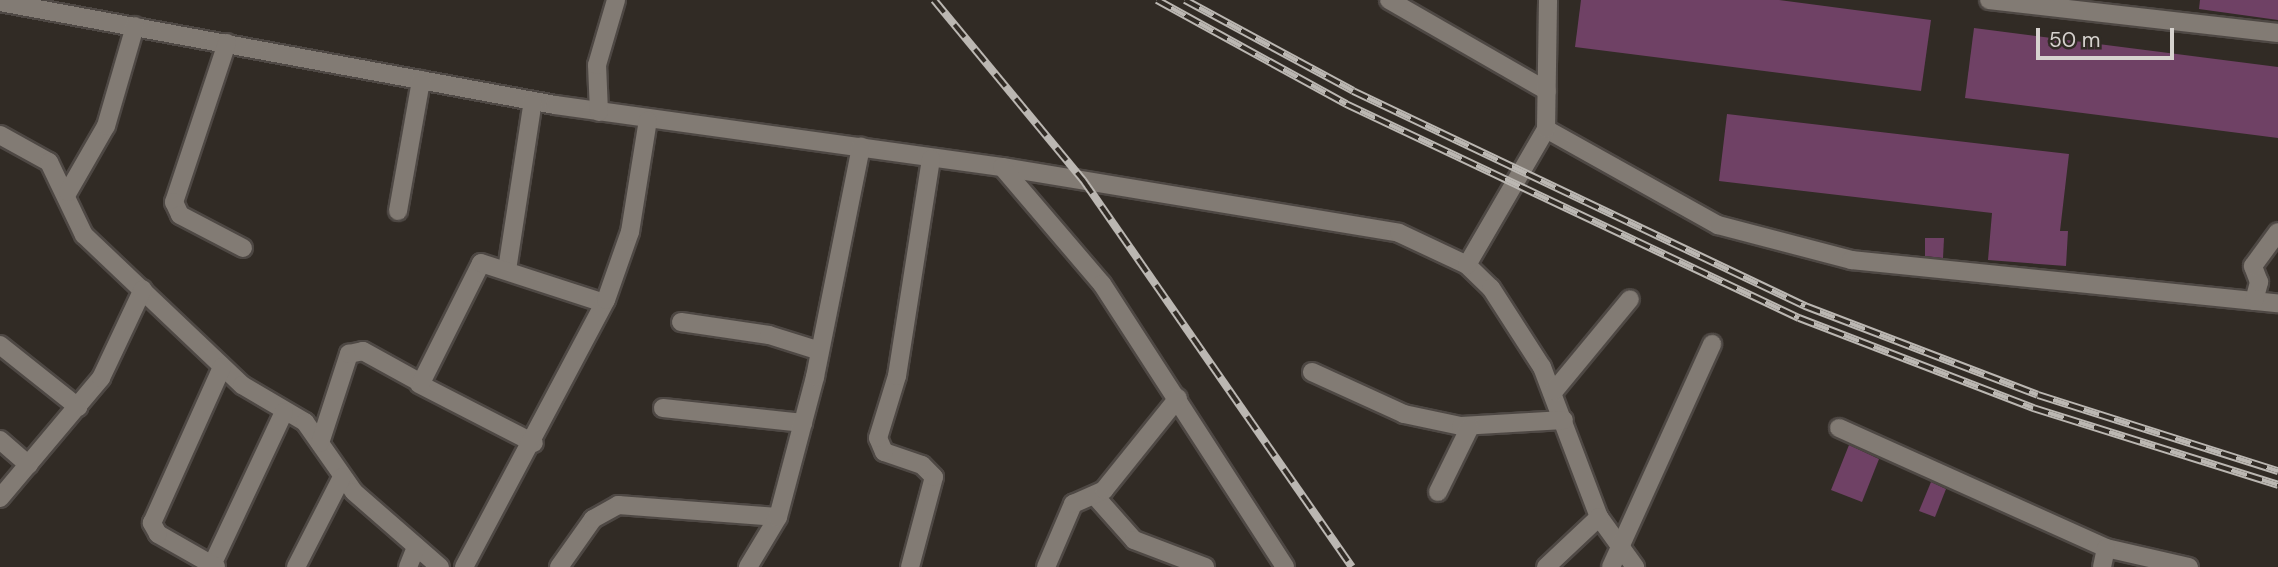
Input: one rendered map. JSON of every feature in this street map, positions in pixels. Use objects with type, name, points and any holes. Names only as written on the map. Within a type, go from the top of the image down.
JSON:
[{"type":"street","points":[[599,112],[597,65],[616,0]]},
{"type":"street","points":[[1389,0],[1547,91]]},
{"type":"street","points":[[1467,265],[1546,129],[1548,0]]},
{"type":"street","points":[[1989,0],[2098,6],[2278,33]]},
{"type":"street","points":[[0,2],[599,112],[1002,167],[1399,233],[1467,265],[1491,288],[1554,391],[1599,517],[1634,567]]},
{"type":"street","points":[[68,192],[106,126],[135,26]]},
{"type":"street","points":[[227,43],[174,202],[180,215],[243,248]]},
{"type":"street","points":[[398,211],[421,79]]},
{"type":"street","points":[[507,270],[533,101]]},
{"type":"street","points":[[464,567],[499,492],[534,443],[604,303],[630,232],[648,120]]},
{"type":"street","points":[[1546,129],[1718,225],[1851,260],[2278,303]]},
{"type":"street","points":[[0,135],[49,162],[68,192],[84,235],[222,367],[284,412],[304,422],[342,477],[440,567]]},
{"type":"street","points":[[748,567],[778,517],[820,351],[861,148]]},
{"type":"street","points":[[910,567],[934,477],[922,465],[884,452],[878,438],[897,376],[931,159]]},
{"type":"street","points":[[1002,167],[1102,284],[1284,566]]},
{"type":"street","points":[[2254,301],[2259,282],[2253,266],[2278,232]]},
{"type":"street","points":[[419,384],[476,266],[488,262],[604,303]]},
{"type":"street","points":[[0,498],[78,407],[116,355],[143,289]]},
{"type":"street","points":[[1554,391],[1630,299]]},
{"type":"street","points":[[681,322],[769,335],[820,351]]},
{"type":"street","points":[[1611,567],[1623,551],[1659,450],[1712,344]]},
{"type":"street","points":[[0,345],[78,407]]},
{"type":"street","points":[[320,443],[353,350],[534,443]]},
{"type":"street","points":[[222,367],[152,523],[158,534],[214,566],[284,412]]},
{"type":"street","points":[[1312,372],[1404,414],[1470,427],[1564,420]]},
{"type":"street","points":[[1046,567],[1067,512],[1080,499],[1095,496],[1178,398]]},
{"type":"street","points":[[663,408],[803,423]]},
{"type":"street","points":[[1438,492],[1470,427]]},
{"type":"street","points":[[1839,428],[2106,548],[2189,567]]},
{"type":"street","points":[[0,440],[29,465]]},
{"type":"street","points":[[296,567],[342,477]]},
{"type":"street","points":[[1095,496],[1135,540],[1205,567]]},
{"type":"street","points":[[559,567],[593,519],[618,505],[778,517]]},
{"type":"street","points":[[1546,567],[1599,517]]},
{"type":"street","points":[[408,567],[416,547]]},
{"type":"street","points":[[2102,567],[2106,548]]},
{"type":"building","points":[[1581,0],[1779,0],[1931,20],[1921,91],[1575,47]]},
{"type":"building","points":[[2200,0],[2278,0],[2278,20],[2199,9]]},
{"type":"building","points":[[1974,28],[2278,67],[2278,138],[1965,98]]},
{"type":"building","points":[[1727,114],[2069,154],[2060,231],[2068,231],[2066,266],[1988,260],[1992,213],[1719,181]]},
{"type":"building","points":[[1925,238],[1944,238],[1943,258],[1925,256]]},
{"type":"building","points":[[1849,445],[1879,459],[1862,502],[1831,490]]},
{"type":"building","points":[[1931,482],[1946,489],[1935,517],[1919,511]]},
{"type":"railway","points":[[934,0],[1083,180],[1352,567]]},
{"type":"railway","points":[[1157,0],[1346,104],[1799,318],[2033,408],[2278,485]]},
{"type":"railway","points":[[1185,0],[1353,91],[1805,306],[2038,395],[2278,471]]}]
